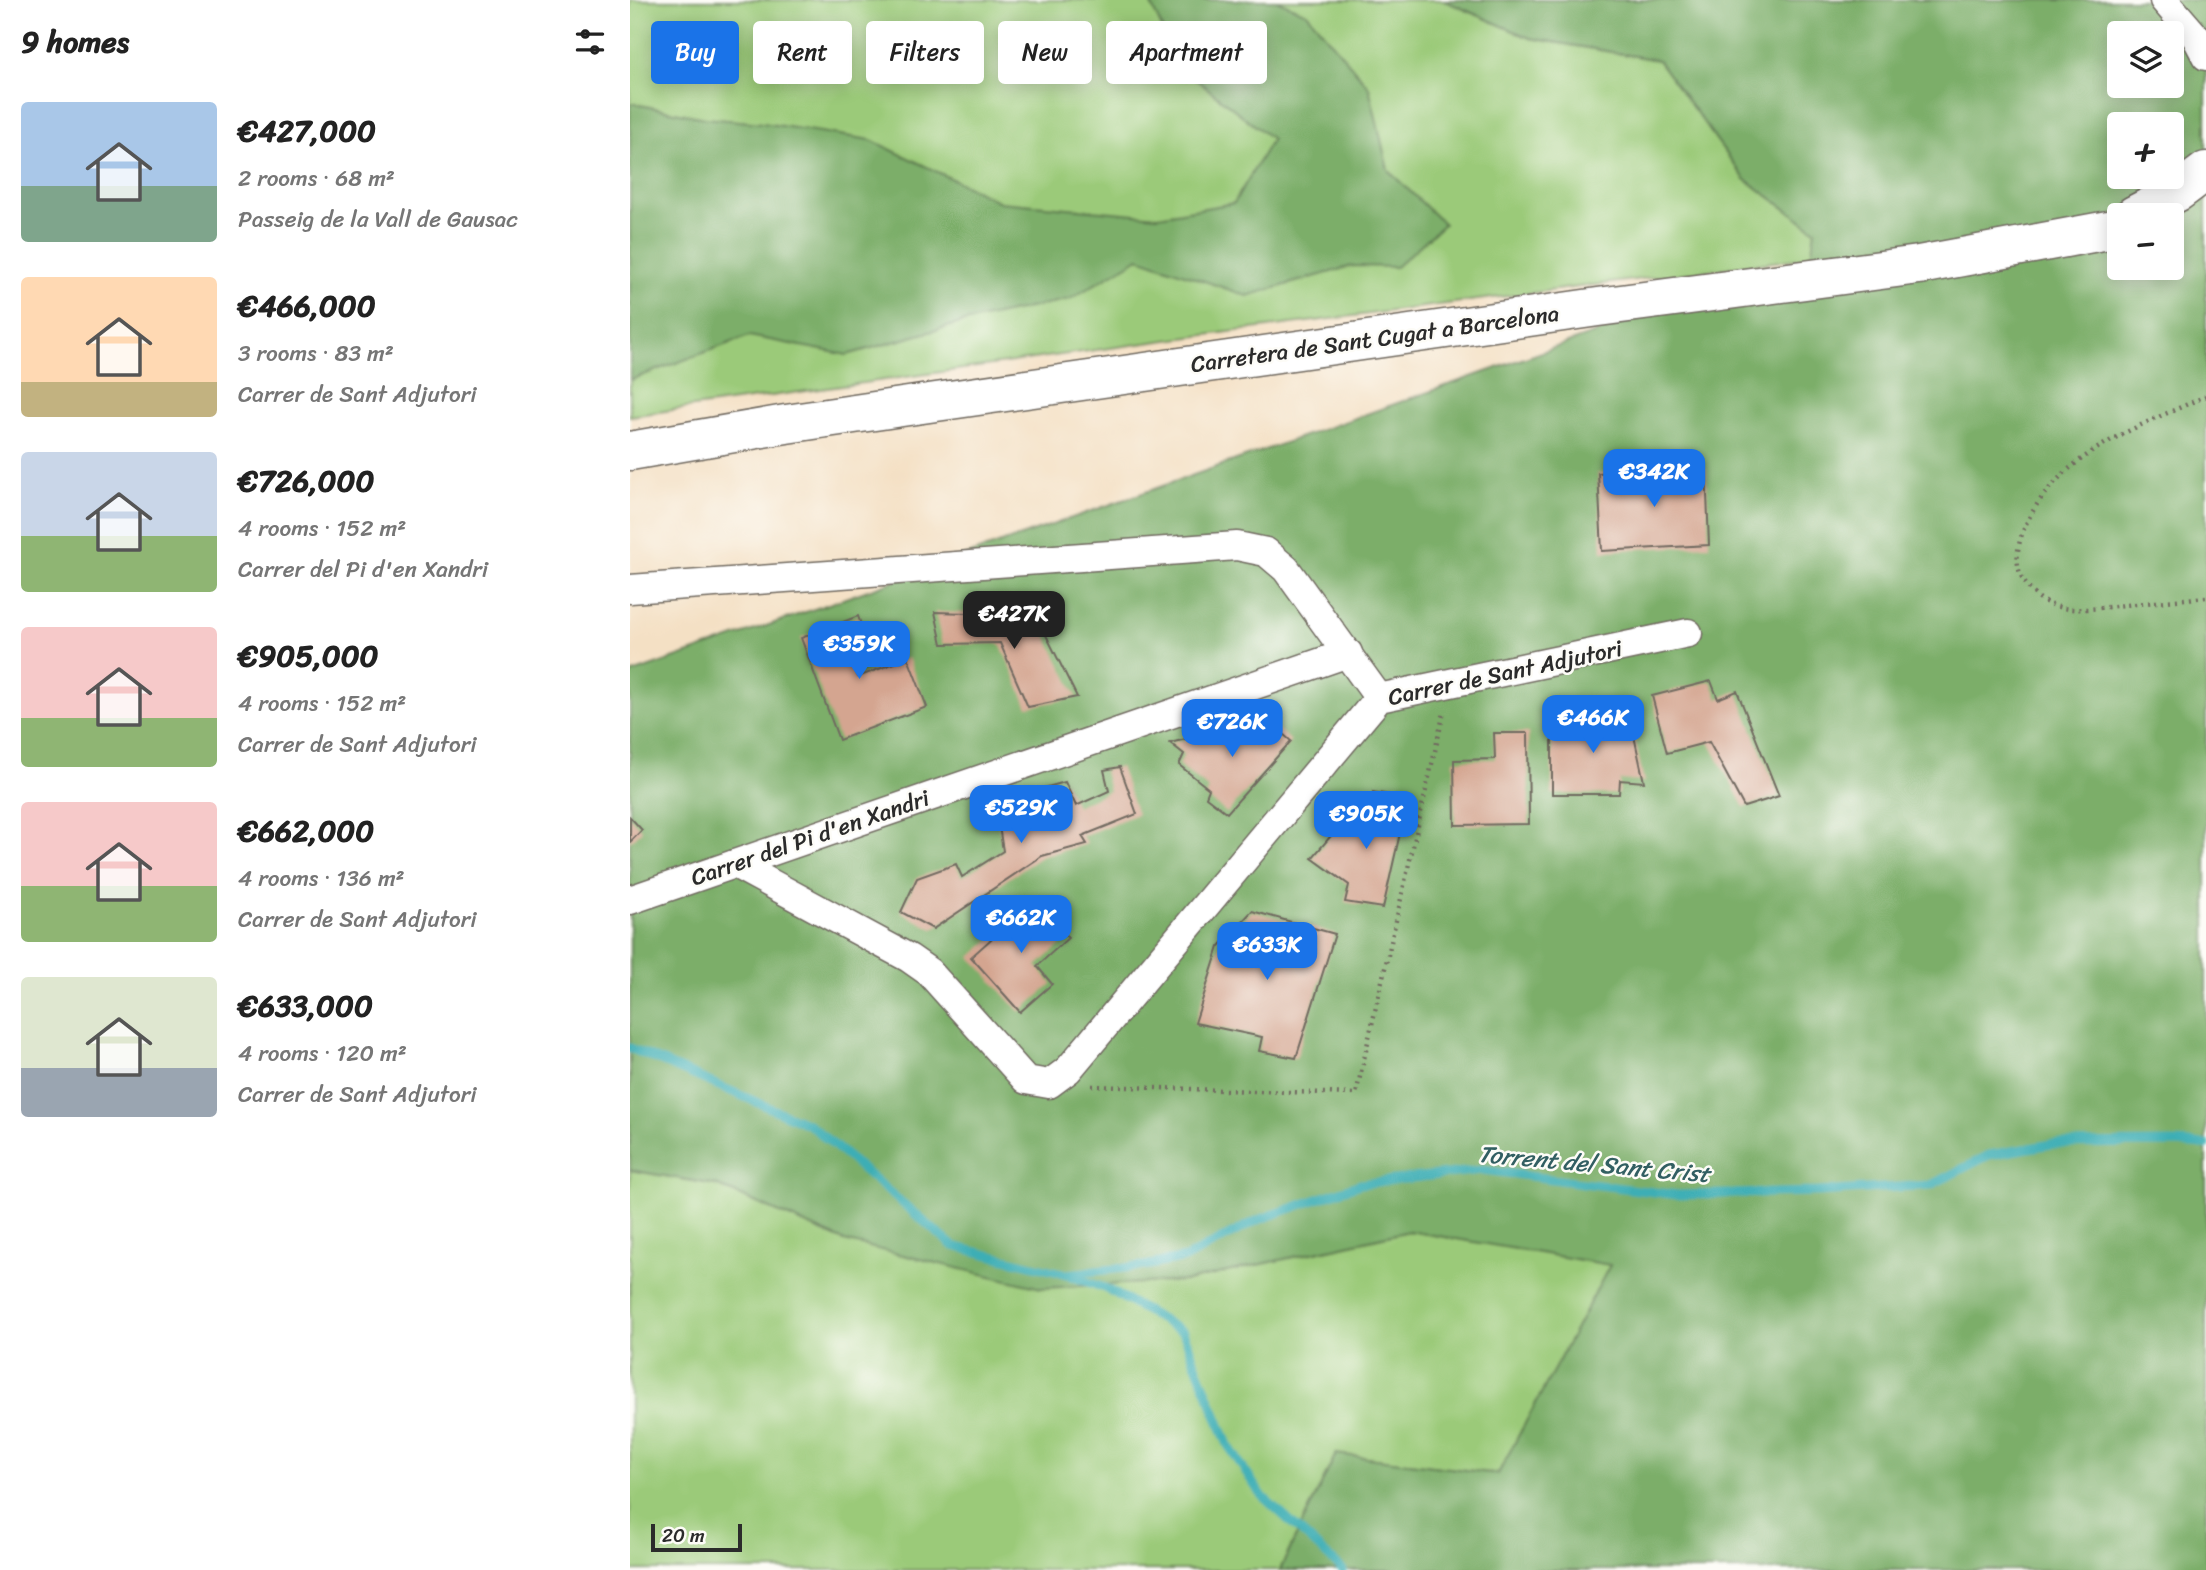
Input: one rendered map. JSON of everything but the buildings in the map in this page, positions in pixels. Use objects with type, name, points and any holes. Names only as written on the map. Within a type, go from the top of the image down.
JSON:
[{"type":"main road","name":"Carretera de Sant Cugat a Barcelona","points":[[2158,203],[2206,171]]},
{"type":"main road","points":[[2184,211],[2206,205]]},
{"type":"main road","name":"Carretera de Sant Cugat a Barcelona","points":[[630,451],[903,407],[1598,307],[1919,265],[2107,227]]},
{"type":"street","points":[[2164,0],[2196,37],[2206,56]]},
{"type":"street","points":[[630,589],[1237,546],[1266,552],[1286,569],[1379,698]]},
{"type":"street","name":"Carrer de Sant Adjutori","points":[[1049,1084],[1068,1070],[1379,698],[1688,633]]},
{"type":"street","name":"Carrer del Pi d'en Xandri","points":[[630,900],[1348,653]]},
{"type":"street","points":[[735,864],[909,958],[929,972],[1026,1080],[1049,1084]]},
{"type":"path","points":[[2206,396],[2108,440],[2058,478],[2032,513],[2021,535],[2017,565],[2026,586],[2040,600],[2063,608],[2088,609],[2206,597]]},
{"type":"path","points":[[1049,1084],[1356,1094],[1450,683]]},
{"type":"green space","points":[[630,0],[1443,0],[1530,38],[1658,60],[1745,179],[1815,230],[1812,257],[1167,340],[630,416]]},
{"type":"green space","points":[[1149,0],[1276,0],[1307,13],[1369,87],[1388,170],[1444,224],[1396,267],[1352,266],[1247,296],[1139,258],[1070,299],[965,322],[847,355],[749,336],[630,380],[630,103],[705,118],[763,123],[871,140],[1000,202],[1158,216],[1234,203],[1272,139],[1202,84],[1267,84],[1267,21],[1159,21]]},
{"type":"green space","points":[[1443,0],[2206,0],[2206,1570],[1280,1570],[1336,1454],[1498,1474],[1610,1265],[1409,1231],[1187,1281],[1041,1288],[844,1241],[716,1185],[630,1170],[630,674],[1811,257],[1815,230],[1745,179],[1658,60],[1530,38]]},
{"type":"green space","points":[[630,1170],[716,1185],[844,1241],[1187,1281],[1409,1231],[1611,1264],[1498,1474],[1336,1454],[1280,1570],[630,1570]]},
{"type":"waterway","name":"Torrent del Sant Crist","points":[[630,1048],[810,1125],[953,1246],[1066,1274],[1144,1266],[1186,1258],[1258,1220],[1360,1184],[1482,1170],[1677,1195],[1818,1192],[1931,1185],[1989,1155],[2052,1144],[2206,1145]]},
{"type":"waterway","points":[[1071,1276],[1107,1289],[1183,1332],[1228,1445],[1261,1495],[1343,1570]]}]
